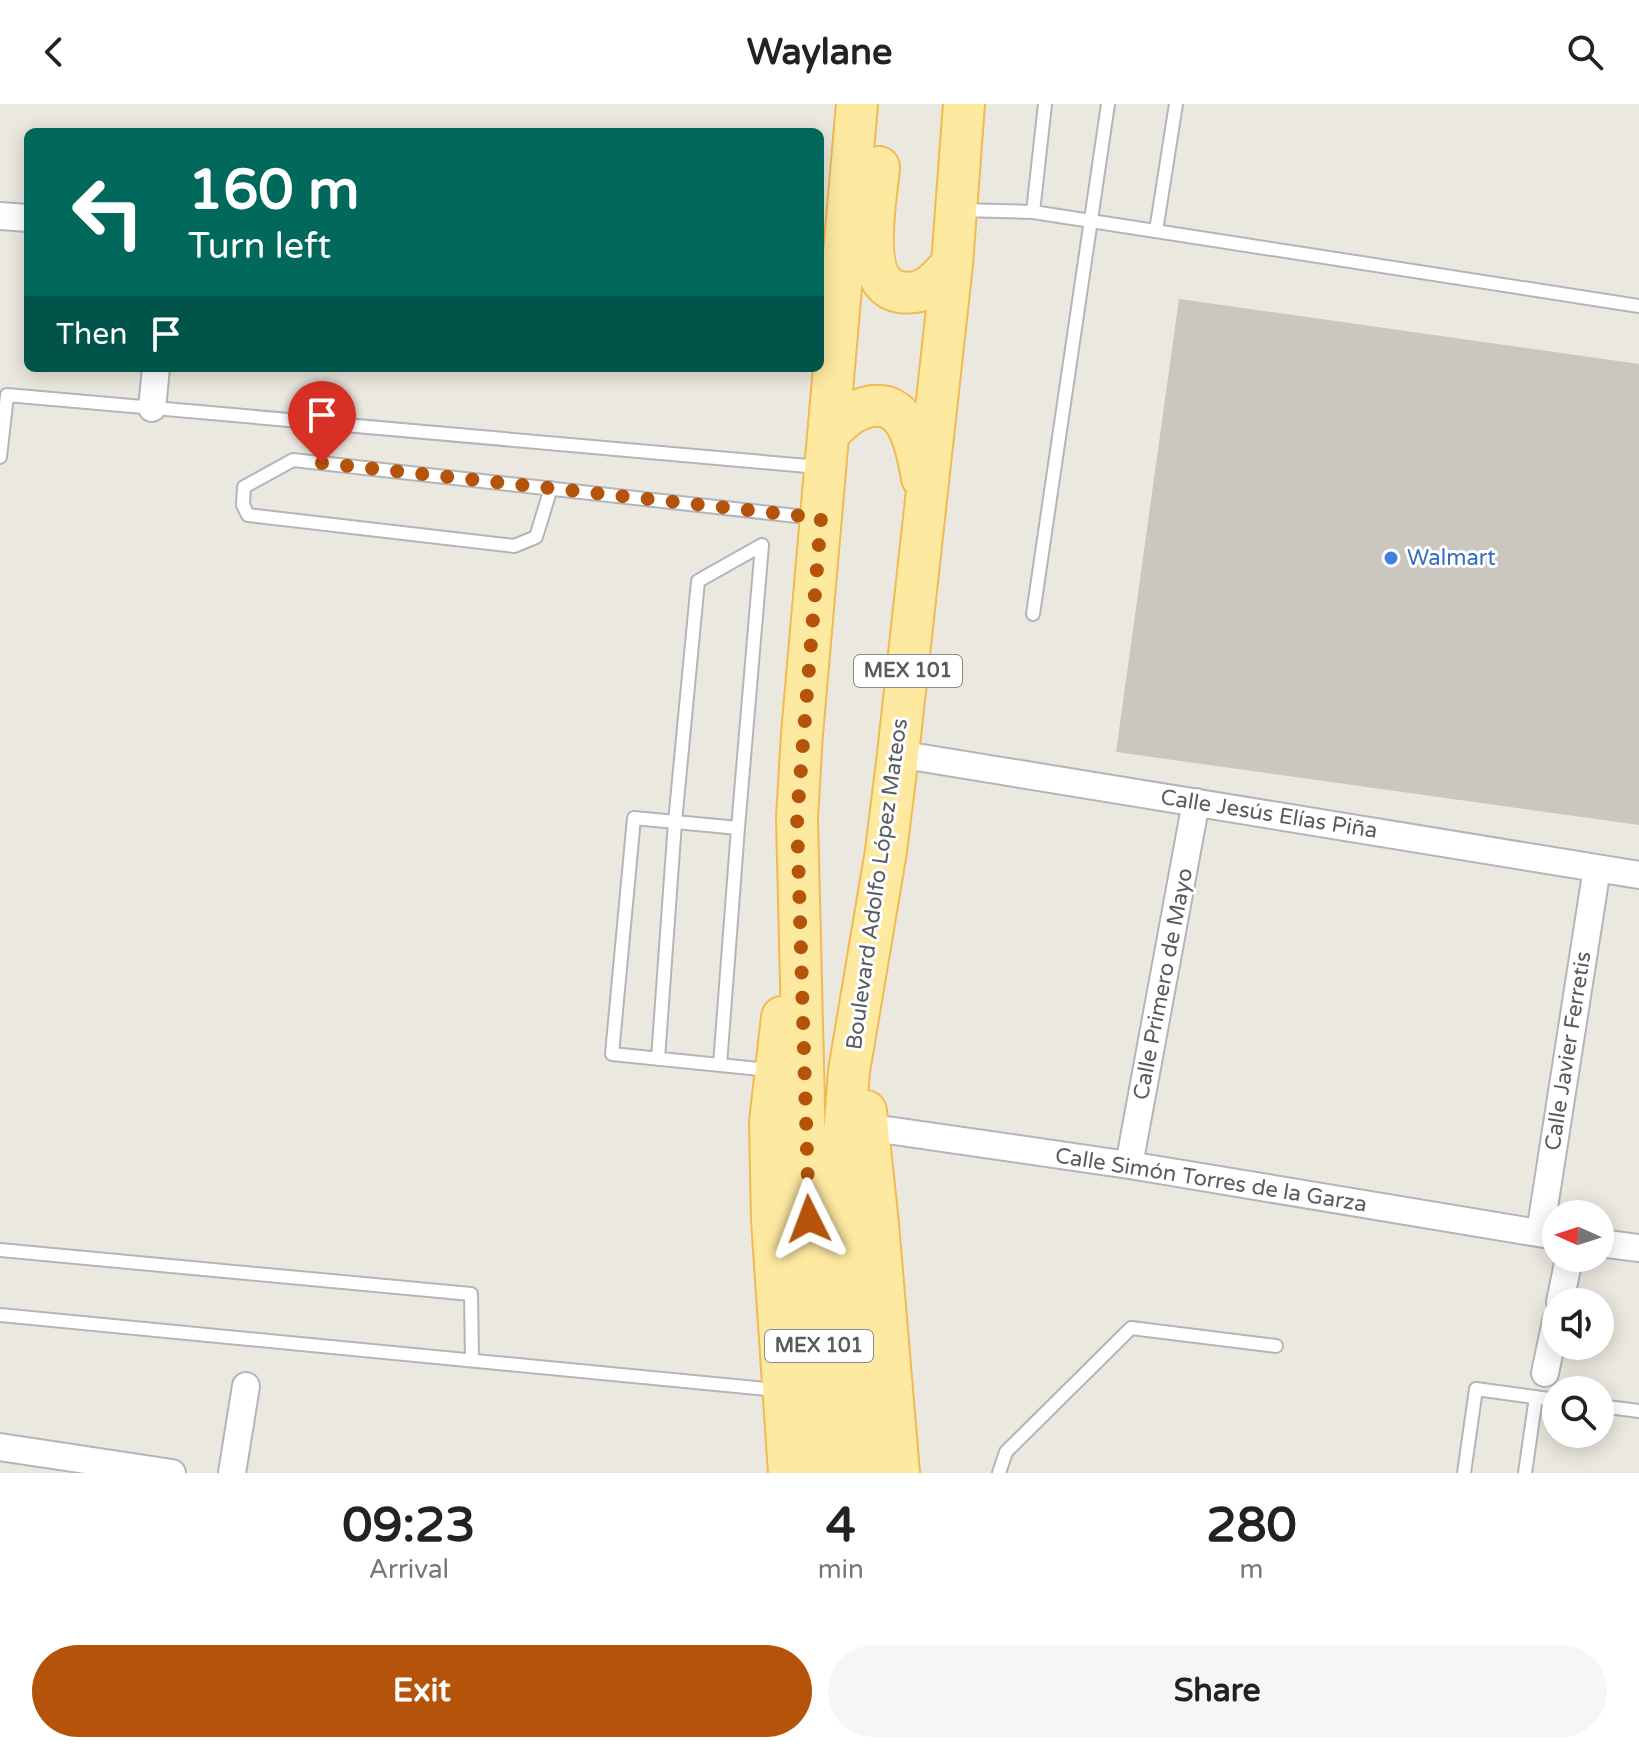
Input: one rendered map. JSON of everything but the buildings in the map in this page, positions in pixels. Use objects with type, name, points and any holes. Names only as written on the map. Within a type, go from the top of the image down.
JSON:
[{"type":"main road","name":"MEX 101","points":[[829,1473],[809,1219],[797,818],[857,104]]},
{"type":"main road","points":[[877,104],[882,121],[873,258],[877,276],[895,291],[912,293],[927,290],[952,264]]},
{"type":"main road","name":"Boulevard Adolfo López Mateos","points":[[864,1473],[845,1237],[843,1152],[849,1071],[886,851],[927,505],[952,264],[964,104]]},
{"type":"main road","points":[[827,450],[854,412],[875,406],[890,409],[902,416],[916,443],[927,505]]},
{"type":"main road","points":[[789,1473],[772,1220],[770,1122],[797,818]]},
{"type":"main road","points":[[866,976],[866,1127],[878,1224],[899,1473]]},
{"type":"street","points":[[0,216],[24,218]]},
{"type":"street","points":[[152,408],[156,372]]},
{"type":"street","name":"Calle Jesús Elías Piña","points":[[898,754],[1639,875]]},
{"type":"street","name":"Calle Primero de Mayo","points":[[1129,1165],[1196,802]]},
{"type":"street","name":"Calle Javier Ferretis","points":[[1553,1200],[1597,868]]},
{"type":"street","name":"Calle Simón Torres de la Garza","points":[[866,1127],[1129,1165],[1542,1234]]},
{"type":"street","points":[[1614,1245],[1639,1248]]},
{"type":"street","points":[[1541,1385],[1547,1360]]},
{"type":"street","points":[[232,1473],[246,1386]]},
{"type":"street","points":[[10,1456],[172,1473]]},
{"type":"lane","points":[[1033,212],[1045,104]]},
{"type":"lane","points":[[1033,614],[1108,104]]},
{"type":"lane","points":[[1156,231],[1176,104]]},
{"type":"lane","points":[[956,210],[1033,212],[1639,306]]},
{"type":"lane","points":[[0,457],[7,395],[152,408],[827,450]]},
{"type":"lane","points":[[551,488],[536,537],[514,546],[248,515],[243,505],[244,487],[293,460],[551,488],[821,518]]},
{"type":"lane","points":[[658,1059],[675,822],[698,581],[762,545],[720,1065]]},
{"type":"lane","points":[[738,828],[634,818],[612,1054],[776,1071]]},
{"type":"lane","points":[[0,1250],[471,1294],[472,1360]]},
{"type":"lane","points":[[0,1315],[784,1390]]},
{"type":"lane","points":[[999,1473],[1006,1452],[1131,1328],[1276,1346]]},
{"type":"lane","points":[[1464,1473],[1476,1389],[1541,1385],[1525,1473]]},
{"type":"lane","points":[[1614,1408],[1639,1411]]},
{"type":"place","name":"Walmart","points":[[1391,558]]},
{"type":"route","points":[[322,463],[821,518],[797,818],[809,1219]]}]
